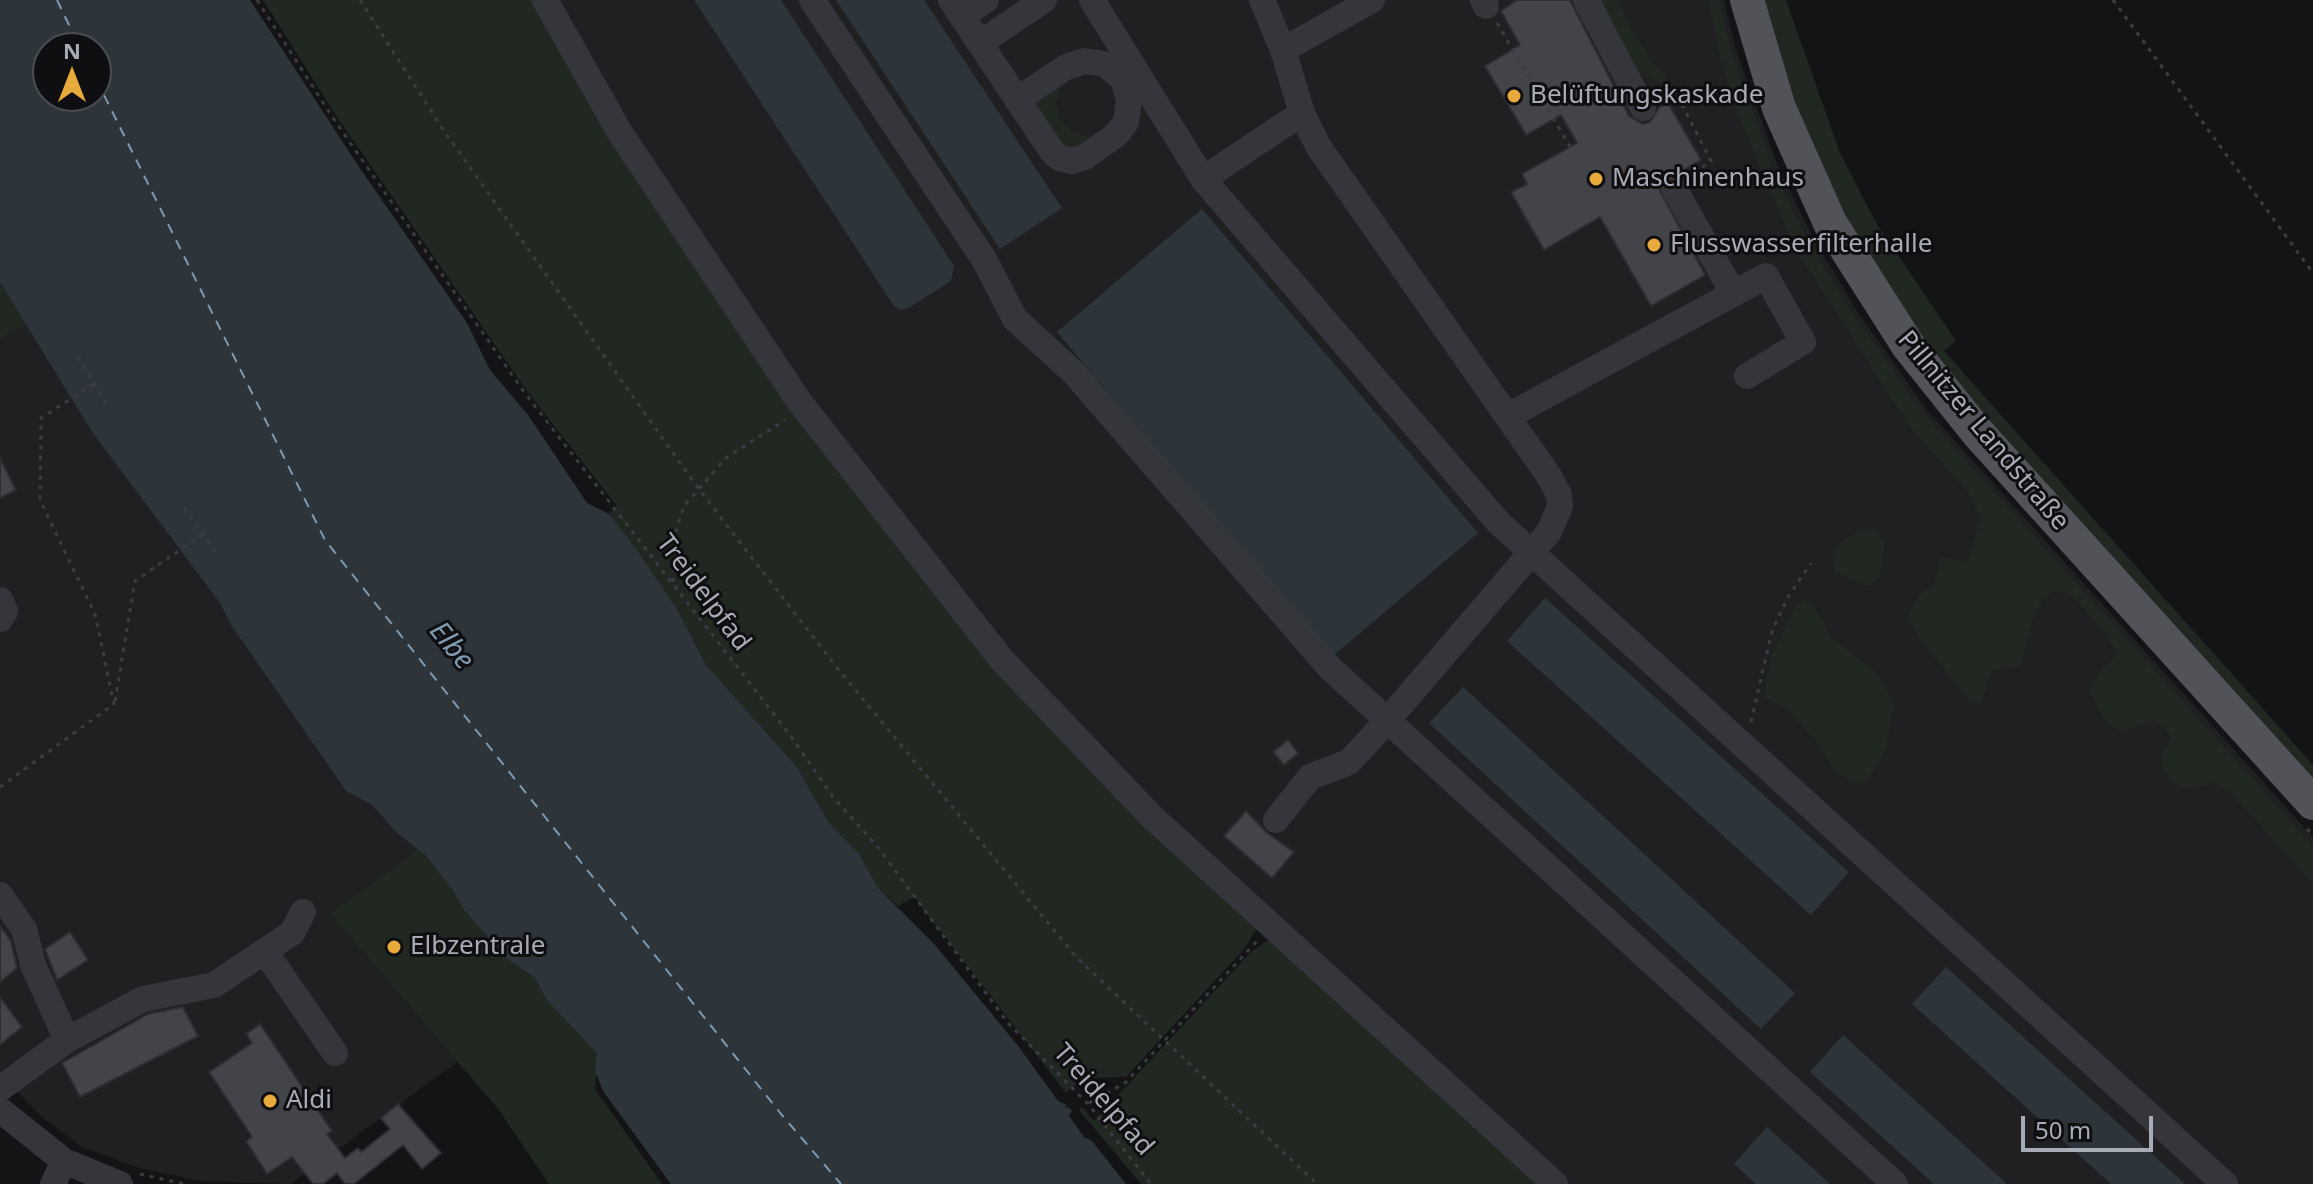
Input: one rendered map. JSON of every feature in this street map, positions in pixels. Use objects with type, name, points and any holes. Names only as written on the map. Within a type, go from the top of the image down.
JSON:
[{"type":"main road","name":"Pillnitzer Landstraße","points":[[1747,0],[1779,108],[1830,223],[1909,347],[1977,432],[2313,803]]},
{"type":"street","points":[[545,0],[619,131],[803,407],[1002,660],[1151,816],[1555,1184]]},
{"type":"street","points":[[812,0],[985,261],[1015,319],[1074,373],[1330,668],[1895,1184]]},
{"type":"street","points":[[986,0],[957,8],[1017,100]]},
{"type":"street","points":[[980,43],[1044,0]]},
{"type":"street","points":[[1092,0],[1203,179],[1498,522],[2225,1184]]},
{"type":"street","points":[[1262,0],[1283,50],[1302,113],[1318,146],[1508,416],[1559,495],[1558,516],[1549,532],[1386,722],[1349,762],[1310,777],[1276,820]]},
{"type":"street","points":[[1283,50],[1372,0]]},
{"type":"street","points":[[1586,0],[1643,108]]},
{"type":"street","points":[[1203,179],[1302,113]]},
{"type":"street","points":[[1674,188],[1733,293]]},
{"type":"street","points":[[1508,416],[1766,276],[1803,342],[1747,376]]},
{"type":"street","points":[[0,600],[5,611],[0,619]]},
{"type":"street","points":[[0,895],[24,929],[33,965],[67,1040]]},
{"type":"street","points":[[1,1088],[67,1040],[143,999],[214,985],[292,933],[303,912]]},
{"type":"street","points":[[266,953],[335,1053]]},
{"type":"street","points":[[0,1110],[54,1165],[120,1184]]},
{"type":"path","name":"Treidelpfad","points":[[257,0],[335,121],[524,392],[673,582],[833,797],[877,846],[1008,1023],[1088,1104],[1151,1184]]},
{"type":"path","points":[[360,0],[444,131],[698,488],[838,669],[1077,958],[1317,1184]]},
{"type":"path","points":[[2113,0],[2313,273]]},
{"type":"path","points":[[1485,3],[1572,150]]},
{"type":"path","points":[[1643,108],[1675,91],[1711,161],[1674,188]]},
{"type":"path","points":[[78,357],[109,408]]},
{"type":"path","points":[[94,384],[41,418],[40,500],[95,614],[114,704]]},
{"type":"path","points":[[673,582],[676,531],[684,506],[726,458],[803,407]]},
{"type":"path","points":[[184,508],[218,555]]},
{"type":"path","points":[[0,787],[114,704],[135,581],[203,534]]},
{"type":"path","points":[[1739,743],[1755,712],[1772,631],[1788,597],[1811,563]]},
{"type":"path","points":[[1088,1104],[1125,1083],[1271,926]]},
{"type":"shaded area","points":[[263,0],[541,0],[615,132],[998,663],[1257,928],[1245,948],[1126,1077],[1084,1078],[1066,1093],[914,897],[898,906],[878,888],[859,854],[829,823],[797,767],[706,665],[678,611],[609,514],[617,506],[527,391],[339,120]]},
{"type":"shaded area","points":[[551,0],[1724,0],[1736,50],[1779,169],[1813,238],[1857,311],[1927,410],[2313,837],[2313,1184],[1560,1184],[1275,924],[1008,657],[806,401]]},
{"type":"shaded area","points":[[1594,0],[1619,0],[1628,23],[1652,62],[1666,74],[1666,85],[1635,72]]},
{"type":"shaded area","points":[[1708,0],[1719,0],[1731,50],[1774,171],[1807,240],[1853,314],[1923,413],[2313,846],[2313,883],[2228,790],[2214,783],[2184,788],[2171,781],[2162,768],[2163,750],[2172,738],[2162,725],[2153,721],[2120,732],[2105,721],[2090,691],[2094,679],[2117,655],[2107,634],[2070,594],[2055,591],[2042,600],[2020,666],[1992,670],[1981,704],[1970,701],[1920,639],[1907,618],[1918,596],[1934,585],[1941,558],[1968,562],[1981,518],[1968,492],[1911,428],[1796,250],[1741,122],[1720,57]]},
{"type":"shaded area","points":[[1762,0],[1786,0],[1840,153],[1875,221],[1956,341],[1944,351],[2313,765],[2313,783],[1990,425],[1919,335],[1846,220],[1797,109]]},
{"type":"shaded area","points":[[1076,74],[1062,85],[1056,102],[1060,120],[1073,132],[1090,136],[1106,131],[1124,96],[1109,134],[1061,153],[1033,108],[1036,97]]},
{"type":"shaded area","points":[[0,282],[27,325],[0,339]]},
{"type":"shaded area","points":[[27,325],[92,432],[220,603],[231,625],[346,791],[372,805],[396,832],[419,848],[330,914],[457,1062],[291,1184],[200,1181],[140,1168],[84,1148],[43,1118],[0,1074],[0,339]]},
{"type":"shaded area","points":[[1875,529],[1885,542],[1880,577],[1869,586],[1834,572],[1833,552],[1842,541],[1859,530]]},
{"type":"shaded area","points":[[1803,600],[1812,604],[1832,638],[1874,671],[1894,703],[1886,749],[1868,779],[1854,784],[1835,771],[1813,737],[1787,709],[1764,697],[1771,655],[1797,604]]},
{"type":"shaded area","points":[[419,848],[454,890],[464,910],[507,959],[535,978],[550,1000],[598,1053],[595,1089],[662,1184],[549,1184],[499,1110],[330,914]]},
{"type":"shaded area","points":[[1268,940],[1547,1184],[1141,1184],[1079,1110],[1082,1107],[1094,1121],[1250,953]]},
{"type":"water","name":"Elbe","points":[[0,0],[250,0],[359,167],[467,323],[490,370],[528,415],[587,503],[609,514],[636,549],[678,611],[706,665],[797,767],[829,823],[859,854],[878,888],[935,945],[1019,1047],[1058,1101],[1072,1111],[1069,1116],[1084,1137],[1092,1141],[1126,1184],[671,1184],[603,1091],[595,1071],[597,1053],[547,1000],[535,978],[507,959],[464,910],[453,890],[425,855],[396,832],[372,805],[346,791],[231,625],[220,603],[92,432],[0,282]]},
{"type":"water","points":[[694,0],[781,0],[954,266],[951,281],[910,307],[902,310],[894,306]]},
{"type":"water","points":[[836,0],[924,0],[1062,208],[1000,249]]},
{"type":"water","points":[[1202,209],[1478,533],[1333,656],[1057,332]]},
{"type":"water","points":[[1545,598],[1849,872],[1811,915],[1507,641]]},
{"type":"water","points":[[1463,687],[1795,993],[1761,1029],[1429,723]]},
{"type":"water","points":[[1946,967],[2185,1184],[2111,1184],[1912,1004]]},
{"type":"water","points":[[1843,1035],[2007,1184],[1934,1184],[1810,1072]]},
{"type":"water","points":[[1767,1127],[1830,1184],[1756,1184],[1734,1164]]},
{"type":"building","points":[[1517,0],[1570,0],[1629,116],[1642,124],[1650,122],[1659,108],[1668,103],[1701,160],[1678,173],[1666,175],[1657,185],[1705,275],[1651,306],[1600,217],[1544,250],[1511,192],[1527,184],[1522,174],[1577,143],[1561,115],[1526,135],[1485,66],[1520,45],[1501,11]]},
{"type":"building","points":[[0,458],[16,490],[0,498]]},
{"type":"building","points":[[1288,740],[1298,753],[1284,765],[1273,752]]},
{"type":"building","points":[[1246,811],[1266,832],[1294,852],[1272,878],[1224,836]]},
{"type":"building","points":[[0,926],[11,941],[17,968],[0,982]]},
{"type":"building","points":[[70,932],[88,960],[57,980],[45,949]]},
{"type":"building","points":[[0,997],[22,1027],[0,1045]]},
{"type":"building","points":[[183,1007],[198,1036],[80,1097],[62,1063],[148,1014]]},
{"type":"building","name":"Aldi","points":[[260,1024],[332,1131],[327,1134],[345,1158],[358,1148],[361,1152],[390,1129],[381,1118],[398,1104],[441,1153],[422,1169],[403,1145],[354,1184],[345,1184],[337,1173],[323,1184],[313,1184],[292,1157],[267,1174],[246,1141],[252,1137],[209,1072],[252,1043],[246,1034]]},
{"type":"ferry route","points":[[57,0],[72,32]]},
{"type":"ferry route","points":[[112,111],[325,540],[781,1114],[841,1184]]},
{"type":"place","name":"Belüftungskaskade","points":[[1514,96]]},
{"type":"place","name":"Maschinenhaus","points":[[1596,179]]},
{"type":"place","name":"Flusswasserfilterhalle","points":[[1654,245]]},
{"type":"place","name":"Elbzentrale","points":[[394,947]]},
{"type":"place","name":"Aldi","points":[[270,1101]]}]
